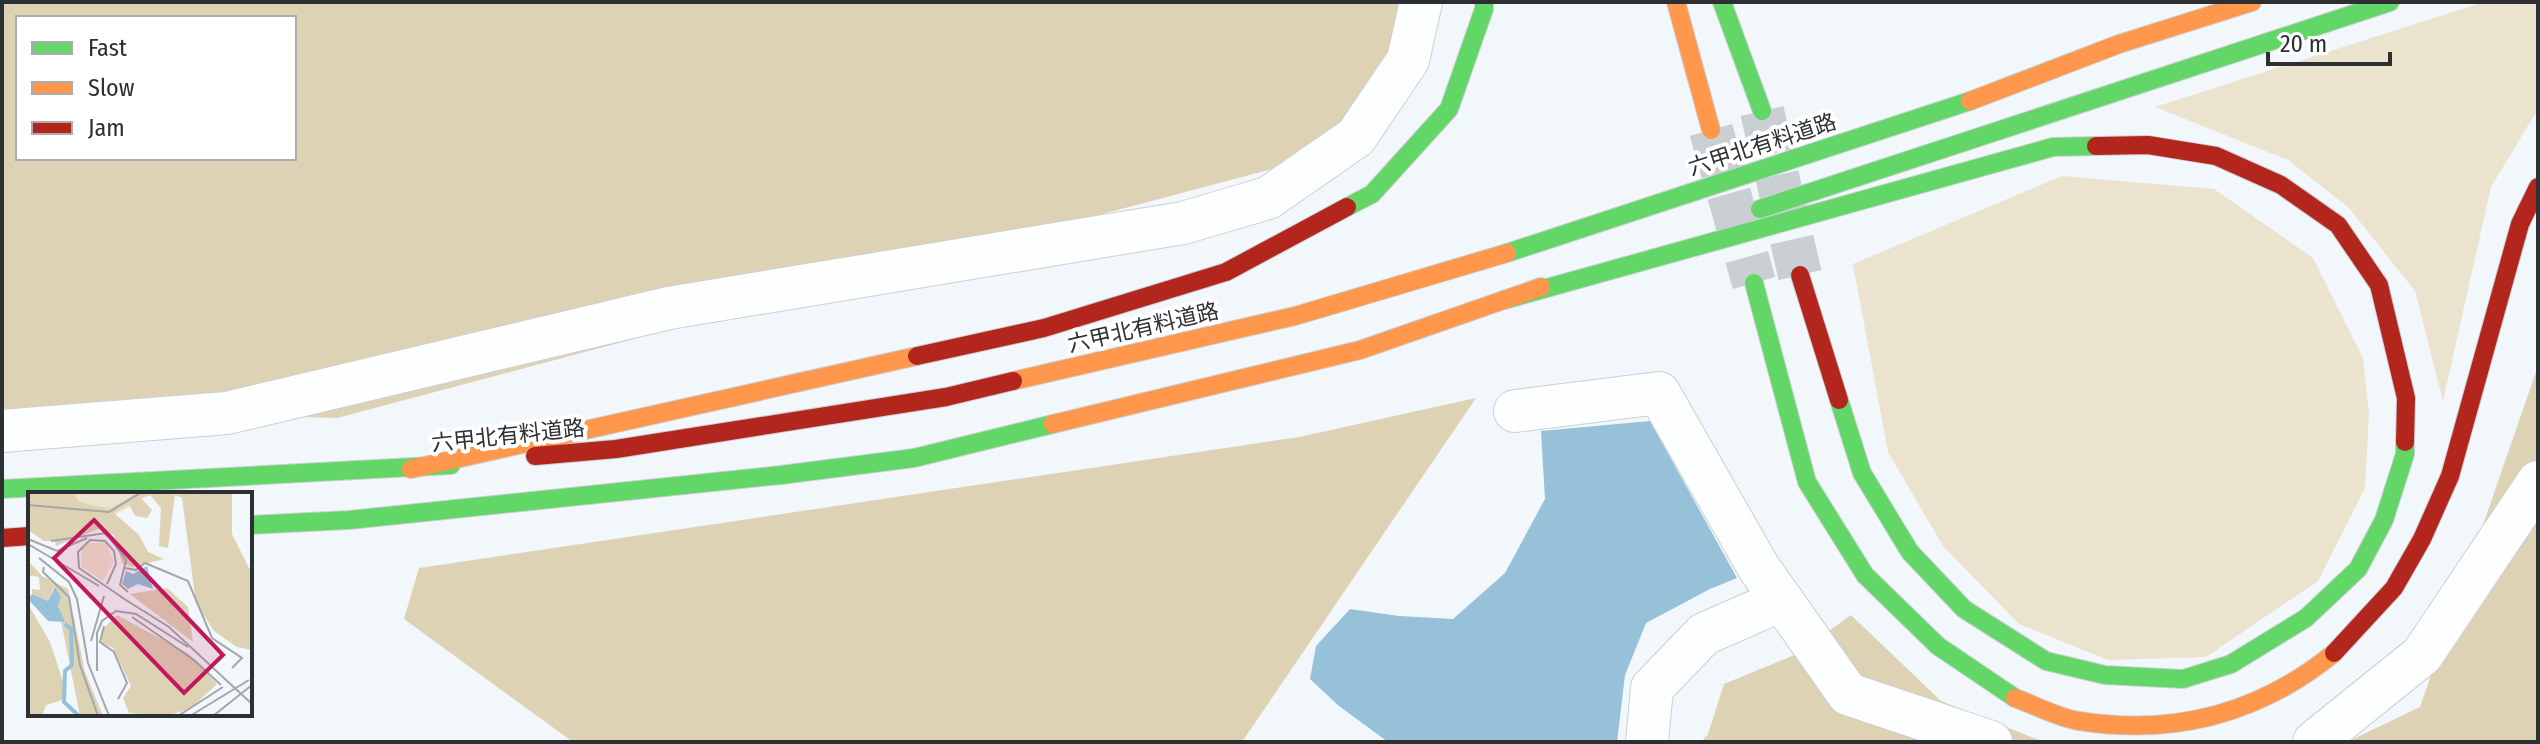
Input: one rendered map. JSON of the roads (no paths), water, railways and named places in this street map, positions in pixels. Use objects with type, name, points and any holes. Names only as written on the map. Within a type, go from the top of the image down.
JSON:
[{"type":"main road","points":[[411,469],[1044,328],[1226,272],[1372,194],[1449,109],[1484,2]]},
{"type":"main road","points":[[1676,2],[1711,130]]},
{"type":"main road","points":[[1722,2],[1762,111]]},
{"type":"main road","name":"六甲北有料道路","points":[[2,489],[411,469],[616,449],[946,397],[1295,316],[1514,251],[1947,110],[2119,44],[2252,2]]},
{"type":"main road","points":[[252,525],[349,520],[914,458],[1360,350],[1955,143],[2390,2]]},
{"type":"main road","points":[[1504,300],[2053,147],[2148,145],[2216,156],[2281,185],[2338,225],[2379,285],[2406,398],[2405,454],[2384,520],[2358,569],[2306,618],[2231,664],[2183,679],[2105,675],[2046,661],[1964,609],[1910,552],[1862,473],[1800,275]]},
{"type":"main road","points":[[1754,283],[1807,482],[1865,575],[1938,646],[2011,696],[2076,721],[2157,727],[2236,711],[2313,670],[2344,645],[2394,588],[2422,539],[2450,476],[2520,224],[2538,187]]},
{"type":"main road","points":[[2,538],[28,536]]},
{"type":"street","points":[[2,431],[227,413],[669,308],[1183,223],[1268,198],[1356,137],[1408,60],[1421,2]]},
{"type":"street","points":[[1515,411],[1659,393],[1759,568],[1848,694],[1991,742]]},
{"type":"street","points":[[2314,742],[2422,655],[2538,482]]},
{"type":"street","points":[[1647,742],[1652,688],[1704,634],[1782,600]]},
{"type":"water","points":[[1650,421],[1737,578],[1646,623],[1625,675],[1617,742],[1388,742],[1339,706],[1310,679],[1316,646],[1350,609],[1453,619],[1505,573],[1545,499],[1541,431]]},
{"type":"tunnel","points":[[1762,111],[1800,275]]},
{"type":"tunnel","points":[[1711,130],[1754,283]]}]
